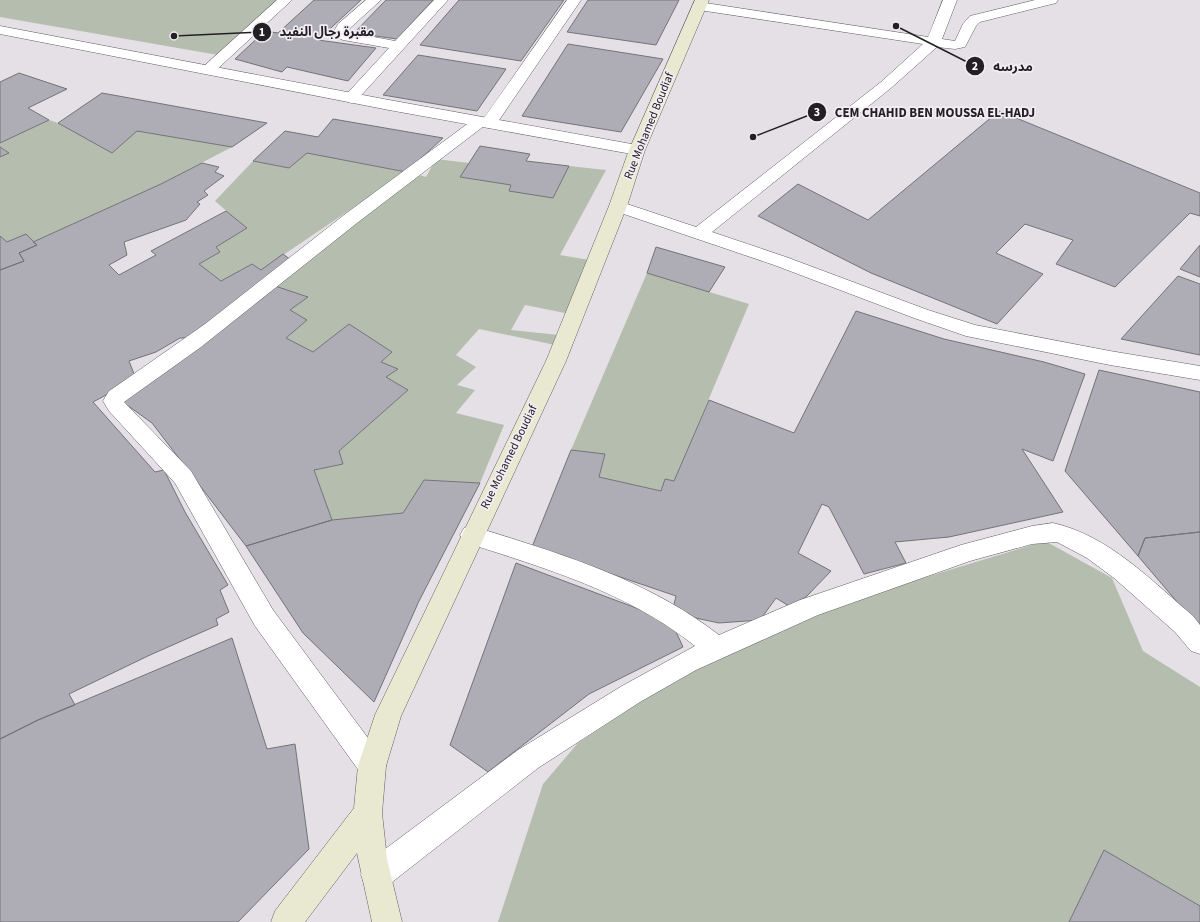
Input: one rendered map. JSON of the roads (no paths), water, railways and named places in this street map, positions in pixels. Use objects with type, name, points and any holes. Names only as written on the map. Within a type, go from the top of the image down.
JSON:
[{"type":"main road","name":"Rue Mohamed Boudiaf","points":[[387,922],[372,859],[368,813],[372,766],[388,715],[472,535],[556,361],[618,206],[637,150],[700,3]]},
{"type":"main road","points":[[286,922],[368,813]]},
{"type":"street","points":[[208,70],[285,0]]},
{"type":"street","points":[[374,0],[343,28],[341,31],[342,34],[348,37],[399,46]]},
{"type":"street","points":[[351,98],[441,0]]},
{"type":"street","points":[[372,766],[264,618],[183,477],[113,401],[114,398],[123,390],[180,353],[349,220],[485,123],[574,0]]},
{"type":"street","points":[[699,233],[886,85],[933,43],[950,0]]},
{"type":"street","points":[[700,3],[955,46],[960,44],[970,24],[975,19],[1051,0]]},
{"type":"street","points":[[0,30],[351,98],[637,150]]},
{"type":"street","points":[[618,206],[699,233],[921,314],[973,331],[1110,358],[1200,373]]},
{"type":"street","points":[[376,875],[528,759],[631,694],[687,662],[828,600],[969,552],[1032,535],[1053,532],[1062,534],[1095,552],[1123,571],[1184,624],[1200,643]]},
{"type":"street","points":[[472,535],[570,567],[609,584],[674,617],[716,648]]},
{"type":"place","name":"مدرسه","points":[[896,26]]},
{"type":"place","name":"مقبرة رجال النفيد","points":[[174,36]]},
{"type":"place","name":"CEM CHAHID BEN MOUSSA EL-HADJ","points":[[753,137]]}]
